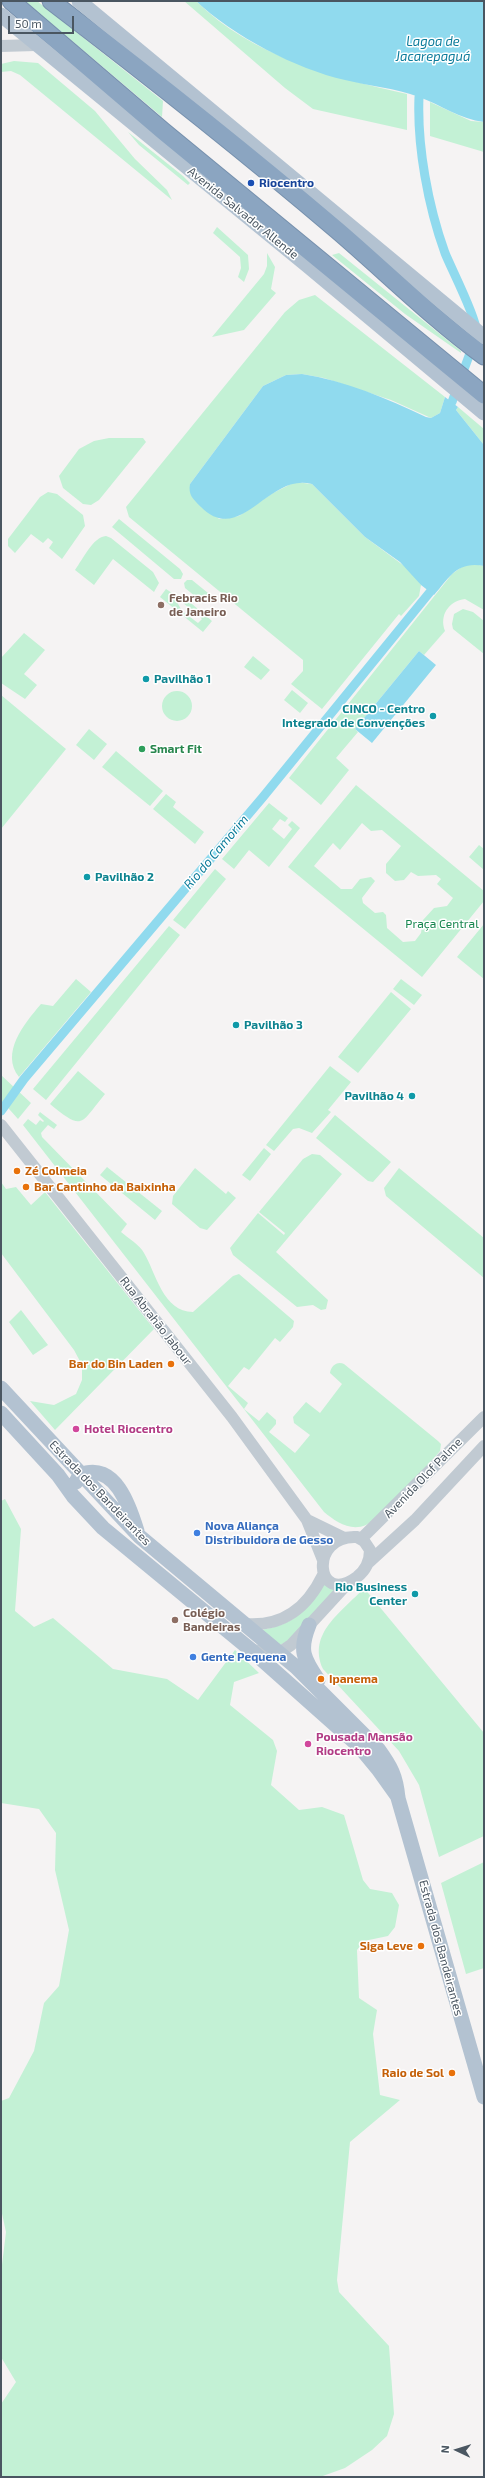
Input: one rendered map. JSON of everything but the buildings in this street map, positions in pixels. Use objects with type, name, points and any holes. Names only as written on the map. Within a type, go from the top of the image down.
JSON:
[{"type":"highway","name":"Avenida Salvador Allende","points":[[11,1],[447,373],[473,392]]},
{"type":"highway","points":[[51,1],[227,139],[337,230],[457,336],[484,356]]},
{"type":"main road","points":[[79,1],[484,337]]},
{"type":"main road","name":"Avenida Salvador Allende","points":[[1,15],[308,266],[447,373]]},
{"type":"main road","name":"Avenida Salvador Allende","points":[[473,392],[484,413]]},
{"type":"main road","name":"Estrada dos Bandeirantes","points":[[1,1388],[80,1475],[86,1472],[97,1473],[114,1482],[130,1508],[139,1536],[279,1653],[334,1704],[378,1749],[389,1764],[396,1777],[398,1798],[484,2097]]},
{"type":"main road","name":"Estrada dos Bandeirantes","points":[[1,1413],[58,1475],[72,1496],[126,1548],[251,1650],[359,1746],[378,1768],[398,1798]]},
{"type":"main road","points":[[72,1496],[74,1484],[80,1475]]},
{"type":"main road","points":[[309,1625],[305,1637],[303,1655],[334,1704]]},
{"type":"street","points":[[1,46],[36,45]]},
{"type":"street","name":"Rua Abrahão Jabour","points":[[2,1126],[232,1417],[307,1520],[323,1560]]},
{"type":"street","name":"Avenida Olof Palme","points":[[361,1539],[484,1417]]},
{"type":"street","name":"Avenida Olof Palme","points":[[368,1563],[415,1520],[484,1446]]},
{"type":"street","name":"Rua Abrahão Jabour","points":[[307,1520],[344,1538]]},
{"type":"street","points":[[245,1624],[271,1624],[293,1612],[302,1605],[314,1591],[323,1575],[323,1560],[333,1545],[344,1538],[361,1539],[370,1550],[368,1563],[360,1574],[348,1583],[309,1625],[296,1642],[279,1653],[251,1650]]},
{"type":"street","points":[[323,1575],[333,1583],[348,1583]]},
{"type":"green space","points":[[25,1],[37,1],[163,101],[162,117]]},
{"type":"green space","points":[[184,1],[196,1],[218,20],[242,37],[268,51],[322,72],[407,94],[407,130],[313,109],[285,88]]},
{"type":"green space","points":[[14,61],[38,63],[95,111],[135,159],[167,190],[172,200],[20,75],[11,71],[1,72],[1,64]]},
{"type":"green space","points":[[430,102],[471,121],[484,122],[484,152],[430,136]]},
{"type":"green space","points":[[128,132],[190,183],[188,185],[139,145]]},
{"type":"green space","points":[[217,227],[248,255],[249,269],[244,282],[238,277],[241,268],[240,257],[213,233]]},
{"type":"green space","points":[[267,253],[275,267],[271,289],[276,293],[244,330],[212,337],[264,274],[267,266]]},
{"type":"green space","points":[[339,253],[461,351],[461,353],[405,314],[332,255]]},
{"type":"green space","points":[[315,295],[445,397],[440,413],[431,418],[391,400],[324,378],[302,374],[286,375],[263,386],[190,484],[219,519],[239,516],[273,493],[295,482],[312,484],[365,537],[411,571],[421,585],[419,596],[401,616],[399,614],[322,709],[291,684],[303,671],[303,660],[129,517],[126,507],[285,312],[299,300]]},
{"type":"green space","points":[[458,407],[484,429],[484,445],[456,410]]},
{"type":"green space","points":[[109,438],[143,438],[146,442],[99,500],[91,505],[83,504],[63,488],[59,476],[79,449],[94,441]]},
{"type":"green space","points":[[48,492],[57,494],[83,515],[85,526],[62,559],[49,548],[53,542],[48,538],[43,543],[31,534],[15,553],[8,546],[8,539],[40,497]]},
{"type":"green space","points":[[119,519],[180,569],[183,574],[181,579],[174,579],[112,527]]},
{"type":"green space","points":[[106,536],[111,538],[153,572],[159,583],[154,592],[113,559],[94,585],[75,570],[93,544],[101,537]]},
{"type":"green space","points":[[473,564],[484,566],[484,610],[465,599],[459,600],[450,606],[444,614],[443,625],[445,631],[424,655],[419,651],[355,729],[358,732],[336,758],[349,770],[321,805],[289,778],[452,574],[463,566]]},
{"type":"green space","points":[[187,580],[192,580],[208,593],[208,599],[201,601],[185,588],[184,583]]},
{"type":"green space","points":[[166,589],[172,593],[182,611],[198,623],[202,619],[182,602],[183,598],[185,598],[212,621],[203,632],[160,597]]},
{"type":"green space","points":[[463,609],[473,612],[484,621],[484,654],[453,629],[452,624],[454,614]]},
{"type":"green space","points":[[24,633],[45,650],[24,674],[37,685],[25,699],[1,683],[1,658]]},
{"type":"green space","points":[[253,656],[270,670],[261,680],[244,667]]},
{"type":"green space","points":[[292,690],[308,703],[300,713],[284,700]]},
{"type":"green space","points":[[177,691],[187,696],[192,706],[187,716],[177,721],[167,716],[162,706],[167,696]]},
{"type":"green space","points":[[1,695],[66,749],[1,829]]},
{"type":"green space","points":[[89,729],[107,744],[94,760],[76,745]]},
{"type":"green space","points":[[116,751],[163,791],[150,806],[102,767]]},
{"type":"green space","name":"Praça Central","points":[[356,785],[484,891],[484,901],[422,977],[288,867]],"holes":[[[362,823],[371,831],[382,830],[401,846],[386,864],[386,873],[395,881],[404,880],[411,872],[418,876],[436,875],[441,879],[437,884],[453,898],[447,906],[434,908],[423,920],[421,933],[415,941],[403,942],[387,928],[386,915],[383,912],[375,913],[363,903],[362,898],[375,881],[371,877],[360,879],[352,889],[341,889],[314,866],[333,843],[340,850]]]},
{"type":"green space","points":[[166,794],[176,802],[173,807],[204,832],[195,844],[153,809]]},
{"type":"green space","points":[[269,803],[288,818],[285,822],[280,819],[272,829],[284,839],[292,829],[288,825],[292,821],[300,828],[269,867],[249,850],[234,869],[222,859]]},
{"type":"green space","points":[[479,845],[484,849],[484,870],[469,857]]},
{"type":"green space","points":[[215,869],[226,879],[185,929],[173,920]]},
{"type":"green space","points":[[484,924],[484,979],[457,957]]},
{"type":"green space","points":[[169,926],[180,935],[46,1100],[33,1089]]},
{"type":"green space","points":[[76,979],[91,992],[19,1077],[14,1068],[12,1058],[16,1039],[28,1020],[41,1004],[53,1006]]},
{"type":"green space","points":[[401,979],[422,995],[414,1005],[393,989]]},
{"type":"green space","points":[[391,992],[411,1009],[358,1073],[338,1057]]},
{"type":"green space","points":[[330,1066],[351,1082],[328,1110],[331,1112],[312,1133],[299,1128],[293,1129],[274,1151],[266,1145]]},
{"type":"green space","points":[[78,1071],[105,1094],[86,1118],[81,1121],[76,1121],[69,1118],[50,1104]]},
{"type":"green space","points":[[1,1075],[31,1103],[18,1119],[1,1100]]},
{"type":"green space","points":[[40,1112],[57,1125],[54,1129],[48,1125],[41,1133],[42,1137],[127,1224],[121,1232],[137,1244],[142,1250],[167,1299],[174,1306],[193,1312],[233,1276],[239,1274],[294,1321],[293,1327],[280,1342],[275,1338],[249,1370],[244,1367],[228,1386],[248,1403],[244,1409],[259,1421],[267,1412],[276,1420],[276,1424],[269,1432],[295,1453],[310,1435],[294,1423],[293,1417],[306,1402],[320,1413],[342,1384],[330,1373],[335,1365],[341,1363],[441,1444],[440,1451],[383,1512],[366,1525],[354,1527],[338,1522],[324,1512],[23,1125],[28,1119],[36,1125],[40,1120],[43,1122],[44,1121],[38,1115]]},
{"type":"green space","points":[[335,1115],[391,1162],[373,1182],[368,1181],[316,1138]]},
{"type":"green space","points":[[264,1148],[271,1154],[250,1181],[242,1175]]},
{"type":"green space","points":[[312,1154],[320,1155],[342,1174],[276,1252],[328,1300],[326,1309],[321,1310],[313,1305],[297,1307],[233,1255],[230,1248],[258,1213],[284,1235],[285,1233],[259,1212],[303,1159]]},
{"type":"green space","points":[[107,1167],[162,1211],[155,1220],[100,1175]]},
{"type":"green space","points":[[195,1168],[226,1194],[228,1191],[236,1198],[207,1230],[200,1228],[172,1204],[173,1196]]},
{"type":"green space","points":[[399,1168],[484,1238],[484,1278],[386,1196],[384,1188]]},
{"type":"green space","points":[[1,1182],[6,1189],[16,1187],[31,1205],[45,1192],[154,1329],[55,1430],[30,1401],[54,1405],[76,1394],[82,1380],[82,1365],[74,1350],[1,1253]]},
{"type":"green space","points":[[21,1310],[48,1345],[33,1355],[9,1322]]},
{"type":"green space","points":[[5,1499],[21,1529],[15,1611],[34,1627],[53,1618],[113,1669],[167,1679],[198,1700],[235,1650],[259,1673],[234,1682],[230,1705],[273,1740],[277,1751],[271,1785],[299,1810],[322,1807],[344,1815],[363,1880],[370,1889],[392,1893],[399,1905],[395,1927],[388,1936],[364,1941],[357,1950],[359,1998],[377,2010],[373,2034],[380,2095],[400,2100],[350,2142],[337,2280],[339,2292],[389,2346],[394,2414],[387,2436],[372,2450],[345,2468],[320,2477],[1,2477],[1,2404],[16,2382],[1,2357],[1,2273],[6,2232],[1,2209],[1,2101],[9,2098],[34,2051],[44,2003],[59,1986],[69,1930],[55,1870],[56,1833],[39,1809],[1,1803],[1,1501]]},
{"type":"green space","points":[[323,1584],[336,1590],[293,1638],[280,1645],[260,1630],[281,1625],[298,1616],[311,1602]]},
{"type":"green space","points":[[364,1588],[484,1733],[484,1836],[439,1857],[419,1785],[399,1751],[323,1669],[319,1656],[323,1634],[329,1624]]},
{"type":"green space","points":[[484,1862],[484,1968],[466,1974],[441,1883]]},
{"type":"water","name":"Lagoa de Jacarepaguá","points":[[196,1],[484,1],[484,122],[459,115],[410,94],[345,80],[306,68],[266,50],[246,38],[228,27]]},
{"type":"water","points":[[302,374],[334,381],[366,391],[426,417],[431,418],[440,413],[445,397],[458,407],[456,410],[484,445],[484,566],[475,565],[461,568],[450,577],[434,595],[421,585],[400,562],[365,537],[312,484],[296,483],[282,488],[242,514],[229,519],[215,517],[196,502],[190,494],[190,484],[263,386],[286,375]]},
{"type":"water","points":[[419,651],[436,665],[372,743],[355,729]]},
{"type":"waterway","points":[[419,97],[422,156],[433,216],[445,253],[468,304],[476,329]]},
{"type":"waterway","points":[[452,402],[473,345]]},
{"type":"waterway","name":"Rio do Camorim","points":[[1,1111],[24,1079],[263,797],[430,592]]},
{"type":"place","name":"Riocentro","points":[[251,183]]},
{"type":"place","name":"Febracis Rio de Janeiro","points":[[161,605]]},
{"type":"place","name":"Pavilhão 1","points":[[146,679]]},
{"type":"place","name":"CINCO - Centro Integrado de Convenções","points":[[433,716]]},
{"type":"place","name":"Smart Fit","points":[[142,749]]},
{"type":"place","name":"Pavilhão 2","points":[[87,877]]},
{"type":"place","name":"Pavilhão 3","points":[[236,1025]]},
{"type":"place","name":"Pavilhão 4","points":[[412,1096]]},
{"type":"place","name":"Zé Colmeia","points":[[17,1171]]},
{"type":"place","name":"Bar Cantinho da Baixinha","points":[[26,1187]]},
{"type":"place","name":"Bar do Bin Laden","points":[[171,1364]]},
{"type":"place","name":"Hotel Riocentro","points":[[76,1429]]},
{"type":"place","name":"Nova Aliança Distribuidora de Gesso","points":[[197,1533]]},
{"type":"place","name":"Rio Business Center","points":[[415,1594]]},
{"type":"place","name":"Colégio Bandeiras","points":[[175,1620]]},
{"type":"place","name":"Gente Pequena","points":[[193,1657]]},
{"type":"place","name":"Ipanema","points":[[321,1679]]},
{"type":"place","name":"Pousada Mansão Riocentro","points":[[308,1744]]},
{"type":"place","name":"Siga Leve","points":[[421,1946]]},
{"type":"place","name":"Raio de Sol","points":[[452,2073]]}]
